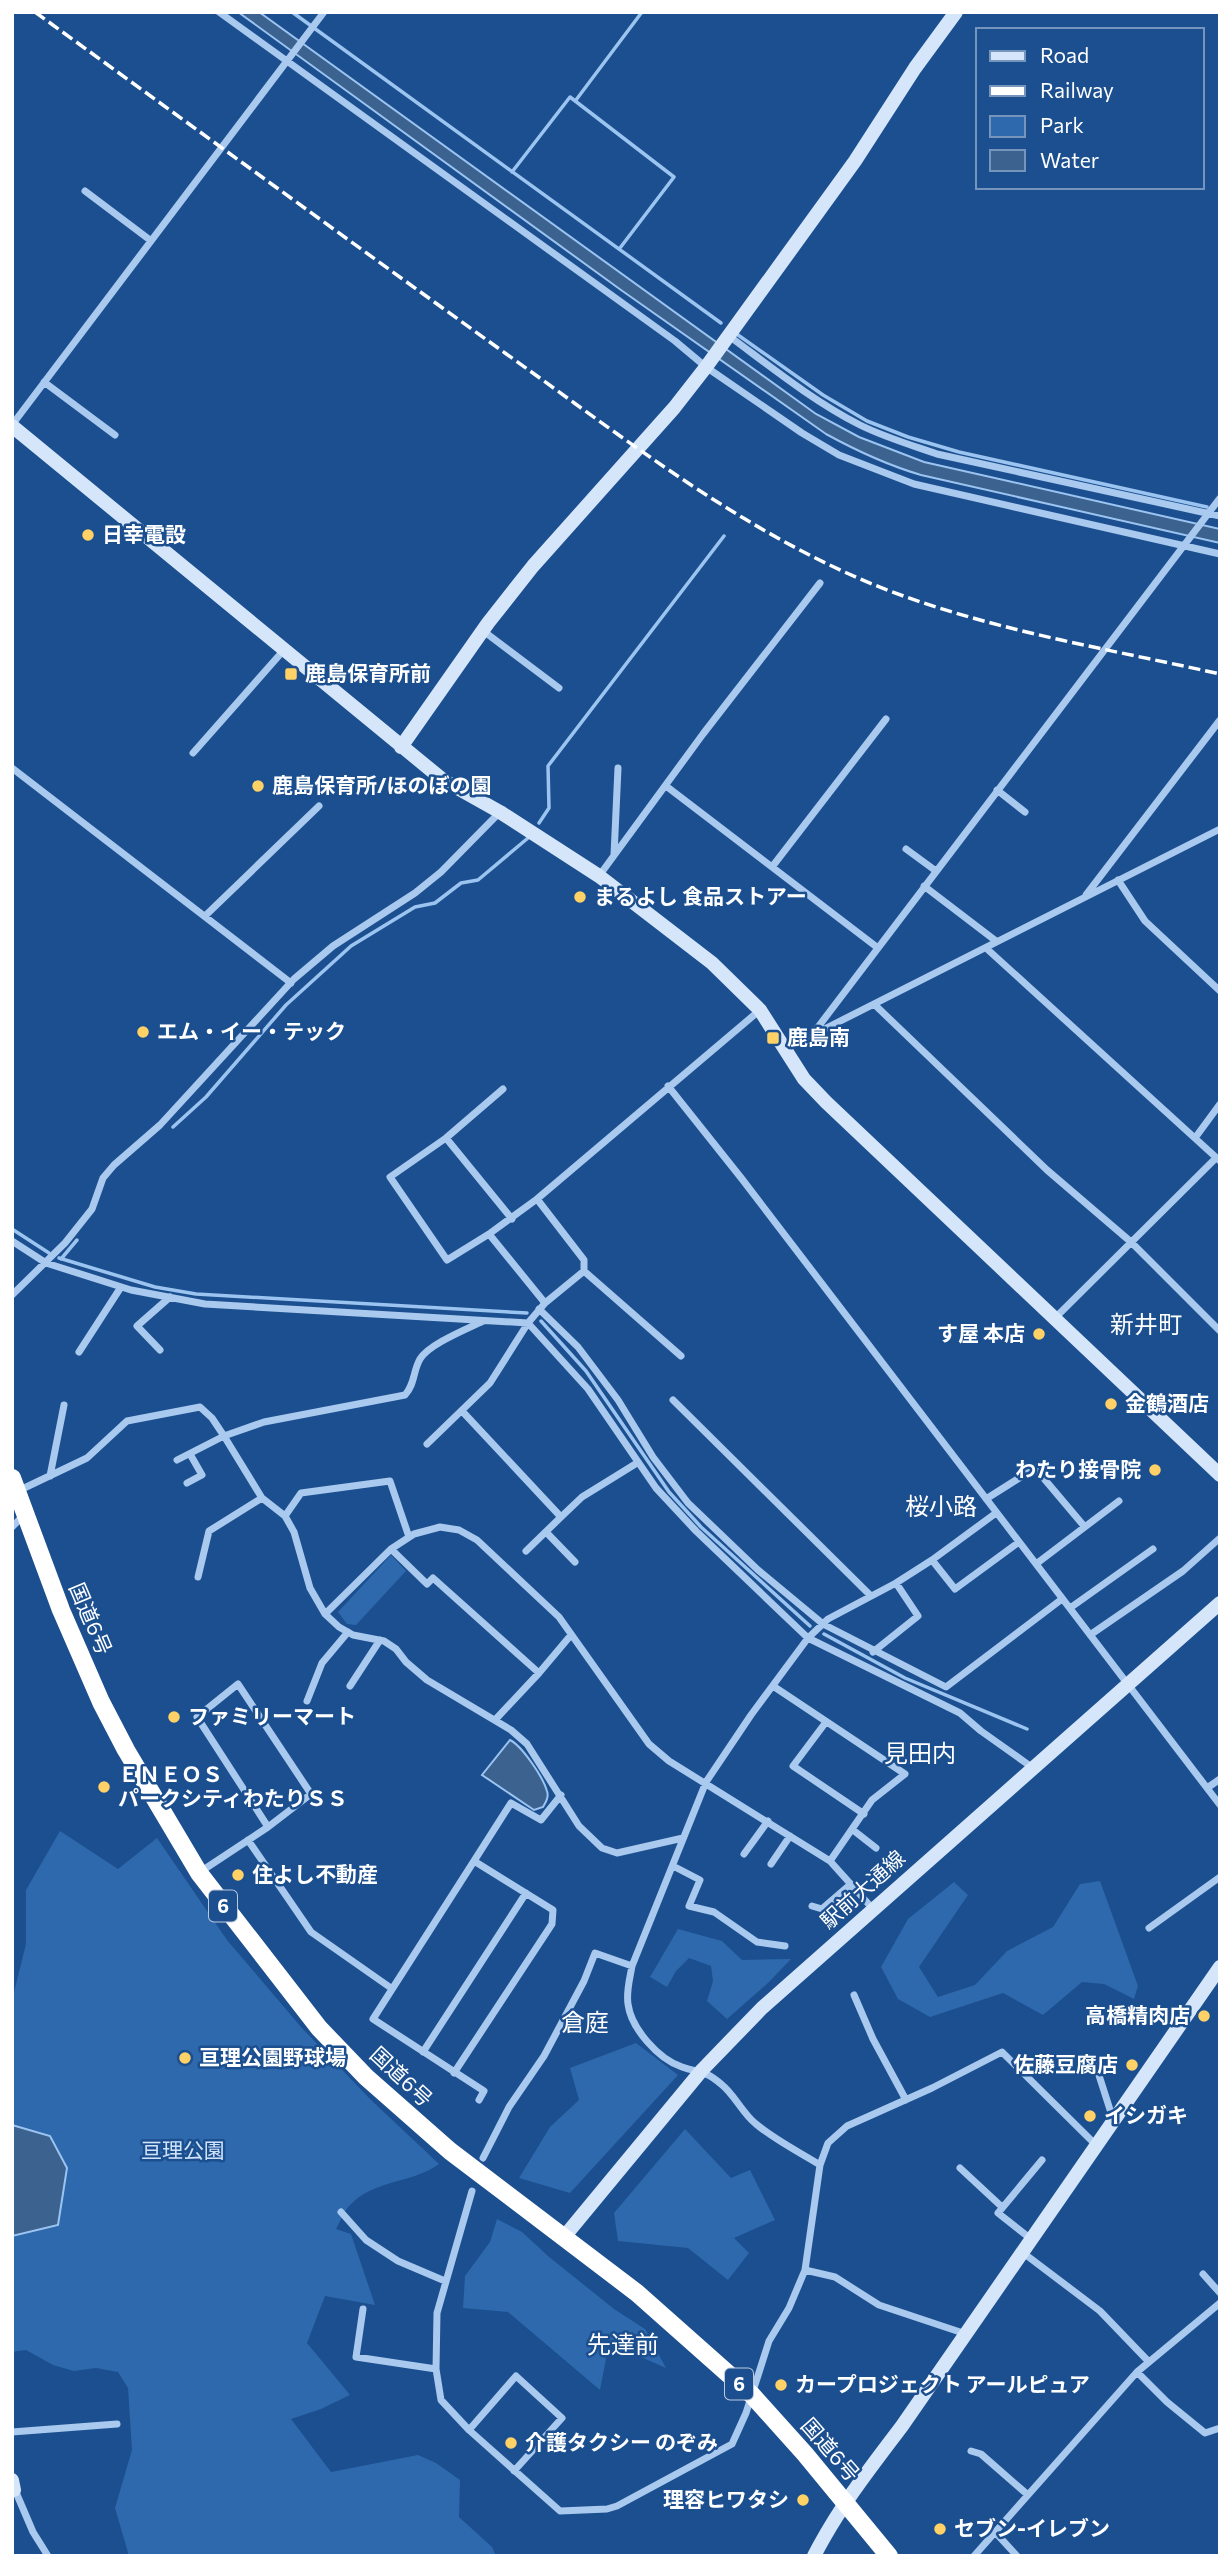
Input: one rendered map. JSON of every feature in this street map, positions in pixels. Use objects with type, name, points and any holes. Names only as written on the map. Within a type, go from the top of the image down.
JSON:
[{"type":"highway","name":"国道6号","points":[[15,1485],[18,1520],[102,1702],[137,1769],[199,1873],[319,2028],[366,2077],[483,2178],[637,2293],[752,2395],[889,2556]]},
{"type":"street","points":[[219,12],[289,59],[802,433],[839,455],[914,484],[1220,554]]},
{"type":"street","points":[[324,12],[12,426],[443,780],[500,812],[599,876],[712,963],[760,1010],[804,1079],[826,1102],[1220,1475]]},
{"type":"street","points":[[401,747],[482,630],[533,566],[674,408],[708,364],[855,161],[915,68],[956,12]]},
{"type":"street","points":[[85,191],[150,240]]},
{"type":"street","points":[[728,337],[838,413],[863,427],[910,445],[937,454],[1206,516],[1220,516]]},
{"type":"street","points":[[44,382],[115,435]]},
{"type":"street","points":[[812,1035],[1220,498]]},
{"type":"street","points":[[599,876],[820,583]]},
{"type":"street","points":[[482,630],[559,688]]},
{"type":"street","points":[[193,752],[283,651]]},
{"type":"street","points":[[772,867],[886,719]]},
{"type":"street","points":[[1083,898],[1220,720]]},
{"type":"street","points":[[12,768],[290,983]]},
{"type":"street","points":[[614,857],[618,768]]},
{"type":"street","points":[[666,786],[878,947]]},
{"type":"street","points":[[998,790],[1026,812]]},
{"type":"street","points":[[205,916],[319,806]]},
{"type":"street","points":[[12,1295],[46,1263],[92,1209],[103,1178],[114,1165],[160,1125],[290,983],[333,946],[415,893],[441,872],[500,812]]},
{"type":"street","points":[[785,1049],[1220,829]]},
{"type":"street","points":[[906,849],[936,871]]},
{"type":"street","points":[[1118,880],[1145,921],[1220,990]]},
{"type":"street","points":[[924,886],[996,941]]},
{"type":"street","points":[[986,948],[1218,1160],[1054,1319]]},
{"type":"street","points":[[875,1005],[1047,1170],[1131,1242],[1218,1328]]},
{"type":"street","points":[[503,1089],[446,1138],[390,1177],[447,1260],[512,1219],[760,1010]]},
{"type":"street","points":[[668,1086],[735,1169],[1220,1805]]},
{"type":"street","points":[[1195,1138],[1220,1104]]},
{"type":"street","points":[[446,1138],[512,1219]]},
{"type":"street","points":[[427,1444],[490,1382],[528,1323],[545,1303],[583,1271],[584,1260],[537,1199]]},
{"type":"street","points":[[489,1234],[545,1303]]},
{"type":"street","points":[[12,1241],[46,1263],[121,1287],[205,1304],[528,1323],[589,1389],[656,1488],[696,1531],[808,1638],[960,1713],[1033,1768]]},
{"type":"street","points":[[583,1271],[681,1356]]},
{"type":"street","points":[[79,1352],[121,1287]]},
{"type":"street","points":[[160,1350],[138,1325],[170,1297]]},
{"type":"street","points":[[539,1310],[578,1347],[618,1399],[653,1457],[688,1503],[758,1570],[822,1624],[873,1652],[946,1686],[1062,1599]]},
{"type":"street","points":[[177,1460],[224,1436],[264,1422],[405,1395],[411,1388],[418,1362],[426,1350],[484,1321]]},
{"type":"street","points":[[673,1400],[871,1596]]},
{"type":"street","points":[[50,1476],[64,1405]]},
{"type":"street","points":[[15,1485],[50,1476],[87,1458],[127,1421],[200,1407],[212,1418],[262,1498],[285,1516],[294,1532],[310,1588],[325,1614],[348,1632],[380,1640],[396,1649],[406,1662],[427,1680],[495,1720],[527,1744],[579,1826],[602,1848],[617,1853],[683,1838]]},
{"type":"street","points":[[462,1411],[561,1517]]},
{"type":"street","points":[[187,1483],[202,1475],[190,1454]]},
{"type":"street","points":[[526,1551],[582,1497],[637,1463]]},
{"type":"street","points":[[986,1499],[1035,1468],[1084,1526]]},
{"type":"street","points":[[285,1516],[301,1493],[390,1481],[409,1537]]},
{"type":"street","points":[[198,1577],[209,1531],[262,1498]]},
{"type":"street","points":[[1036,1564],[1119,1501]]},
{"type":"street","points":[[820,2165],[758,2126],[723,2085],[702,2070],[682,2067],[658,2052],[636,2026],[628,2002],[632,1966],[706,1782],[808,1638],[822,1624],[896,1583],[996,1513]]},
{"type":"street","points":[[325,1614],[391,1549],[409,1537],[440,1527],[459,1530],[477,1539],[559,1617],[649,1744],[669,1760],[830,1861],[873,1909]]},
{"type":"street","points":[[546,1532],[575,1562]]},
{"type":"street","points":[[1090,1635],[1183,1571],[1220,1538]]},
{"type":"street","points":[[932,1560],[955,1589],[1019,1542]]},
{"type":"street","points":[[391,1549],[427,1584],[433,1578],[538,1672]]},
{"type":"street","points":[[1070,1608],[1153,1549]]},
{"type":"street","points":[[873,1652],[918,1616],[896,1583]]},
{"type":"street","name":"駅前大通線","points":[[564,2237],[702,2070],[762,2008],[1220,1604]]},
{"type":"street","points":[[307,1701],[322,1663],[348,1632]]},
{"type":"street","points":[[495,1720],[571,1635]]},
{"type":"street","points":[[350,1686],[380,1640]]},
{"type":"street","points":[[199,1873],[268,1827],[311,1794],[238,1684],[197,1717],[268,1827]]},
{"type":"street","points":[[772,1686],[905,1774],[872,1800],[830,1861]]},
{"type":"street","points":[[826,1722],[793,1766],[864,1814]]},
{"type":"street","points":[[1208,1788],[1220,1779]]},
{"type":"street","points":[[479,2100],[484,2091],[373,2019],[511,1803],[541,1820],[561,1795]]},
{"type":"street","points":[[744,1854],[768,1821]]},
{"type":"street","points":[[853,1829],[876,1848]]},
{"type":"street","points":[[771,1864],[790,1836]]},
{"type":"street","points":[[248,1840],[311,1932],[391,1988]]},
{"type":"street","points":[[454,2073],[552,1924],[553,1910],[474,1861]]},
{"type":"street","points":[[673,1866],[700,1880],[689,1906],[714,1912],[757,1942],[785,1946]]},
{"type":"street","points":[[1149,1928],[1220,1877]]},
{"type":"street","points":[[812,1906],[822,1909],[851,1885]]},
{"type":"street","points":[[423,2052],[526,1893]]},
{"type":"street","points":[[483,2158],[509,2107],[544,2056],[584,1981],[595,1953],[632,1966]]},
{"type":"street","points":[[814,2556],[845,2502],[966,2334],[1220,1966]]},
{"type":"street","points":[[854,1995],[873,2039],[906,2099]]},
{"type":"street","points":[[471,2191],[438,2313],[436,2369],[441,2400],[469,2430],[560,2511],[607,2509],[732,2444],[752,2395],[769,2341],[789,2308],[806,2270],[820,2165],[828,2143],[847,2126],[1002,2052],[1095,2144]]},
{"type":"street","points":[[1096,2066],[1112,2119]]},
{"type":"street","points":[[1031,2239],[998,2213],[1042,2160]]},
{"type":"street","points":[[960,2168],[1002,2207]]},
{"type":"street","points":[[341,2212],[366,2240],[398,2262],[446,2281]]},
{"type":"street","points":[[1022,2252],[1100,2311],[1149,2362]]},
{"type":"street","points":[[806,2270],[835,2277],[879,2305],[966,2334]]},
{"type":"street","points":[[1203,2274],[1220,2293]]},
{"type":"street","points":[[974,2556],[1137,2372],[1220,2303]]},
{"type":"street","points":[[363,2309],[356,2357],[436,2369]]},
{"type":"street","points":[[1137,2372],[1167,2402],[1205,2433],[1220,2428]]},
{"type":"street","points":[[469,2430],[516,2376],[562,2418],[514,2471]]},
{"type":"street","points":[[12,2432],[117,2424]]},
{"type":"street","points":[[971,2451],[981,2454],[1028,2495]]},
{"type":"street","points":[[13,2484],[33,2532],[48,2556]]},
{"type":"street","points":[[995,2532],[1017,2556]]},
{"type":"green space","points":[[391,1555],[406,1571],[356,1625],[347,1624],[338,1612]]},
{"type":"green space","name":"亘理公園","points":[[60,1831],[118,1869],[157,1838],[227,1940],[301,2027],[370,2099],[439,2164],[417,2175],[371,2190],[350,2205],[344,2213],[336,2229],[351,2234],[375,2305],[325,2296],[307,2343],[350,2395],[291,2419],[331,2472],[418,2455],[436,2463],[460,2480],[459,2517],[492,2547],[496,2556],[129,2556],[115,2508],[132,2450],[128,2388],[118,2372],[96,2368],[74,2371],[53,2365],[26,2350],[12,2352],[12,2000],[26,1944],[26,1890]]},
{"type":"green space","points":[[1100,1881],[1138,1986],[1134,1999],[1104,1984],[1082,1982],[1043,2015],[1003,1993],[930,2017],[898,1999],[881,1967],[908,1919],[954,1882],[968,1895],[919,1967],[938,1997],[975,1985],[1007,1951],[1053,1927],[1080,1884]]},
{"type":"green space","points":[[678,1929],[722,1941],[742,1960],[791,1959],[727,2019],[707,2001],[713,1981],[711,1966],[689,1958],[676,1971],[667,1987],[650,1977]]},
{"type":"green space","points":[[636,2043],[678,2075],[570,2193],[519,2178],[550,2127],[579,2100],[570,2068]]},
{"type":"green space","points":[[685,2129],[731,2178],[750,2170],[775,2220],[734,2238],[749,2253],[728,2280],[688,2248],[618,2241],[614,2213]]},
{"type":"green space","points":[[497,2219],[522,2232],[614,2309],[645,2329],[666,2368],[609,2343],[600,2390],[508,2312],[463,2308],[465,2276],[490,2242]]},
{"type":"water","points":[[238,12],[259,12],[816,414],[859,437],[924,462],[1220,529],[1220,543],[921,475],[872,457],[826,434],[621,290]]},
{"type":"water","points":[[510,1740],[526,1755],[545,1785],[548,1795],[543,1807],[534,1810],[482,1775]]},
{"type":"water","points":[[12,2125],[50,2136],[67,2168],[58,2225],[12,2236]]},
{"type":"waterway","points":[[292,12],[721,323]]},
{"type":"waterway","points":[[576,100],[642,12]]},
{"type":"waterway","points":[[512,172],[570,97],[674,177],[620,248]]},
{"type":"waterway","points":[[738,335],[823,395],[867,421],[908,437],[959,452],[1207,507]]},
{"type":"waterway","points":[[539,823],[549,808],[548,766],[724,536]]},
{"type":"waterway","points":[[173,1127],[206,1097],[286,1005],[351,946],[415,907],[435,903],[461,883],[478,880],[528,838]]},
{"type":"waterway","points":[[12,1229],[49,1253]]},
{"type":"waterway","points":[[61,1259],[77,1240]]},
{"type":"waterway","points":[[59,1258],[155,1287],[196,1294],[527,1313]]},
{"type":"waterway","points":[[541,1321],[586,1371],[669,1492],[701,1527],[810,1626]]},
{"type":"waterway","points":[[824,1634],[905,1678],[1027,1729]]},
{"type":"railway","points":[[35,12],[637,448],[774,536],[872,584],[914,600],[1044,636],[1220,674]]},
{"type":"place","name":"日幸電設","points":[[88,535]]},
{"type":"place","name":"鹿島保育所前","points":[[291,674]]},
{"type":"place","name":"鹿島保育所/ほのぼの園","points":[[258,786]]},
{"type":"place","name":"まるよし 食品ストアー","points":[[580,897]]},
{"type":"place","name":"エム・イー・テック","points":[[143,1032]]},
{"type":"place","name":"鹿島南","points":[[773,1038]]},
{"type":"place","name":"す屋 本店","points":[[1039,1334]]},
{"type":"place","name":"金鶴酒店","points":[[1111,1404]]},
{"type":"place","name":"わたり接骨院","points":[[1155,1470]]},
{"type":"place","name":"ファミリーマート","points":[[174,1717]]},
{"type":"place","name":"ＥＮＥＯＳ パークシティわたりＳＳ","points":[[104,1787]]},
{"type":"place","name":"住よし不動産","points":[[238,1875]]},
{"type":"place","name":"高橋精肉店","points":[[1204,2016]]},
{"type":"place","name":"亘理公園野球場","points":[[185,2058]]},
{"type":"place","name":"佐藤豆腐店","points":[[1132,2065]]},
{"type":"place","name":"イシガキ","points":[[1090,2116]]},
{"type":"place","name":"カープロジェクト アールピュア","points":[[781,2385]]},
{"type":"place","name":"介護タクシー のぞみ","points":[[511,2443]]},
{"type":"place","name":"理容ヒワタシ","points":[[803,2500]]},
{"type":"place","name":"セブン-イレブン","points":[[940,2529]]},
{"type":"district","name":"新井町","points":[[1146,1325]]},
{"type":"district","name":"桜小路","points":[[941,1507]]},
{"type":"district","name":"見田内","points":[[920,1754]]},
{"type":"district","name":"倉庭","points":[[585,2023]]},
{"type":"district","name":"先達前","points":[[623,2345]]}]
